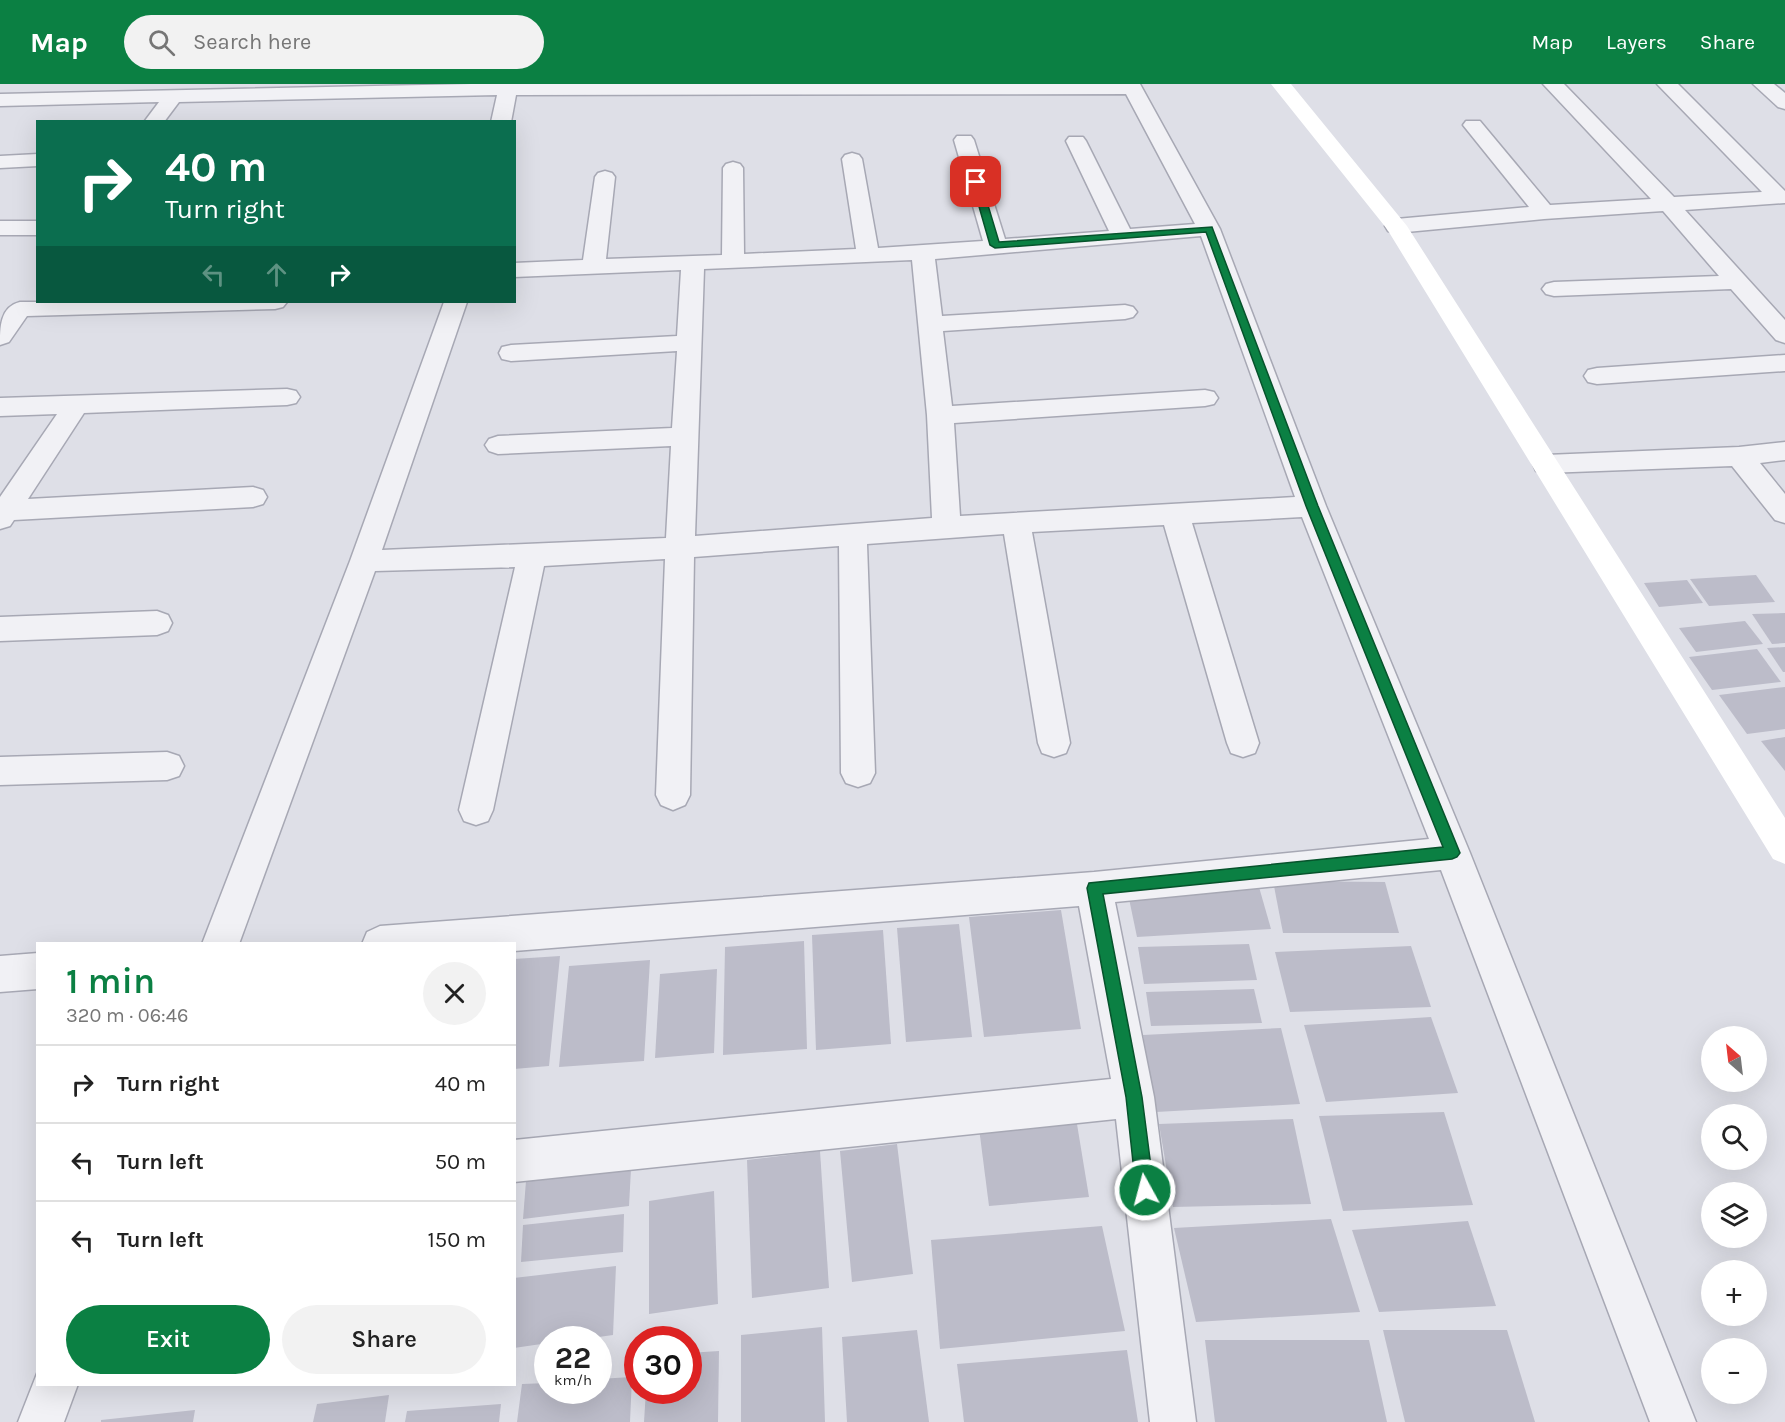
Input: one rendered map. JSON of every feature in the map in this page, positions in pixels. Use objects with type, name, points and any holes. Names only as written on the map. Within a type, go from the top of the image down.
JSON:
[{"type":"street","points":[[1281,84],[1396,226],[1785,848]]},
{"type":"street","points":[[1553,84],[1668,204],[1785,335]]},
{"type":"street","points":[[1667,84],[1782,197]]},
{"type":"street","points":[[1763,84],[1785,103]]},
{"type":"street","points":[[501,120],[508,86]]},
{"type":"street","points":[[0,100],[173,96],[292,88],[1131,86],[1209,229],[1312,506],[1452,853],[1672,1422]]},
{"type":"street","points":[[155,120],[173,96]]},
{"type":"street","points":[[1473,125],[1544,212]]},
{"type":"street","points":[[964,140],[995,245]]},
{"type":"street","points":[[1076,141],[1122,235]]},
{"type":"street","points":[[852,159],[868,254]]},
{"type":"street","points":[[0,162],[36,160]]},
{"type":"street","points":[[733,168],[733,260]]},
{"type":"street","points":[[594,267],[604,177]]},
{"type":"street","points":[[1396,226],[1544,212],[1782,197]]},
{"type":"street","points":[[0,228],[36,228]]},
{"type":"street","points":[[516,270],[923,253],[995,245],[1209,229]]},
{"type":"street","points":[[923,253],[940,415],[947,527]]},
{"type":"street","points":[[673,795],[680,548],[693,262]]},
{"type":"street","points":[[1554,289],[1736,282]]},
{"type":"street","points":[[0,337],[10,309],[36,286]]},
{"type":"street","points":[[10,309],[236,303]]},
{"type":"street","points":[[221,942],[364,561],[455,303]]},
{"type":"street","points":[[930,324],[1125,312]]},
{"type":"street","points":[[511,353],[689,343]]},
{"type":"street","points":[[1598,376],[1785,363]]},
{"type":"street","points":[[0,407],[287,397]]},
{"type":"street","points":[[940,415],[1205,398]]},
{"type":"street","points":[[3,514],[76,405]]},
{"type":"street","points":[[498,445],[685,436]]},
{"type":"street","points":[[1546,464],[1739,456],[1785,451]]},
{"type":"street","points":[[1739,456],[1785,513]]},
{"type":"street","points":[[3,514],[253,497]]},
{"type":"street","points":[[364,561],[532,556],[680,548],[947,527],[1312,506]]},
{"type":"street","points":[[1175,514],[1243,743]]},
{"type":"street","points":[[1016,523],[1054,743]]},
{"type":"street","points":[[853,535],[858,773]]},
{"type":"street","points":[[476,810],[532,556]]},
{"type":"street","points":[[0,629],[157,623]]},
{"type":"street","points":[[0,771],[167,765]]},
{"type":"street","points":[[406,942],[1094,888],[1452,853]]},
{"type":"street","points":[[1094,888],[1134,1097],[1173,1422]]},
{"type":"street","points":[[0,974],[36,971]]},
{"type":"street","points":[[516,1161],[1134,1097]]},
{"type":"street","points":[[41,1422],[54,1386]]},
{"type":"building","points":[[1756,575],[1775,602],[1709,606],[1690,579]]},
{"type":"building","points":[[1687,580],[1703,603],[1659,607],[1644,583]]},
{"type":"building","points":[[1785,613],[1785,643],[1772,644],[1752,614]]},
{"type":"building","points":[[1745,621],[1763,644],[1696,652],[1679,628]]},
{"type":"building","points":[[1785,647],[1785,672],[1783,672],[1767,648]]},
{"type":"building","points":[[1757,649],[1781,682],[1712,690],[1689,657]]},
{"type":"building","points":[[1785,687],[1785,729],[1747,734],[1719,695]]},
{"type":"building","points":[[1785,737],[1785,771],[1761,741]]},
{"type":"building","points":[[1257,880],[1271,929],[1137,937],[1127,889]]},
{"type":"building","points":[[1273,881],[1385,882],[1399,933],[1283,933]]},
{"type":"building","points":[[1061,910],[1081,1029],[984,1037],[969,917]]},
{"type":"building","points":[[959,924],[972,1037],[906,1042],[897,928]]},
{"type":"building","points":[[883,930],[891,1044],[816,1050],[812,935]]},
{"type":"building","points":[[804,941],[807,1049],[723,1055],[725,947]]},
{"type":"building","points":[[1249,944],[1257,980],[1144,984],[1138,947]]},
{"type":"building","points":[[1411,946],[1431,1007],[1290,1012],[1275,952]]},
{"type":"building","points":[[560,956],[549,1066],[516,1069],[516,959]]},
{"type":"building","points":[[650,960],[644,1061],[559,1067],[569,966]]},
{"type":"building","points":[[717,969],[714,1053],[655,1058],[660,974]]},
{"type":"building","points":[[1254,989],[1262,1023],[1151,1026],[1146,992]]},
{"type":"building","points":[[1431,1017],[1458,1093],[1326,1102],[1304,1025]]},
{"type":"building","points":[[1281,1028],[1300,1104],[1156,1112],[1143,1035]]},
{"type":"building","points":[[1444,1112],[1473,1205],[1343,1211],[1319,1116]]},
{"type":"building","points":[[1076,1118],[1089,1197],[989,1206],[979,1128]]},
{"type":"building","points":[[1293,1119],[1311,1204],[1173,1207],[1159,1124]]},
{"type":"building","points":[[897,1144],[913,1274],[852,1282],[840,1151]]},
{"type":"building","points":[[820,1151],[829,1288],[752,1298],[747,1160]]},
{"type":"building","points":[[631,1169],[629,1206],[523,1219],[526,1181]]},
{"type":"building","points":[[714,1191],[718,1304],[649,1314],[649,1201]]},
{"type":"building","points":[[624,1214],[623,1252],[521,1262],[523,1225]]},
{"type":"building","points":[[1331,1219],[1360,1312],[1196,1322],[1174,1228]]},
{"type":"building","points":[[1468,1221],[1496,1306],[1379,1312],[1352,1230]]},
{"type":"building","points":[[1102,1226],[1125,1331],[940,1349],[931,1240]]},
{"type":"building","points":[[616,1266],[613,1335],[612,1326],[534,1326],[534,1345],[516,1348],[516,1278]]},
{"type":"building","points":[[822,1327],[825,1422],[741,1422],[741,1335]]},
{"type":"building","points":[[917,1330],[929,1422],[847,1422],[842,1337]]},
{"type":"building","points":[[1383,1330],[1507,1330],[1535,1422],[1405,1422]]},
{"type":"building","points":[[1205,1340],[1369,1340],[1387,1422],[1215,1422]]},
{"type":"building","points":[[1127,1350],[1138,1422],[964,1422],[957,1364]]},
{"type":"building","points":[[719,1351],[718,1422],[644,1422],[645,1404],[702,1404],[702,1352]]},
{"type":"building","points":[[624,1377],[624,1404],[631,1404],[630,1422],[517,1422],[522,1384],[534,1384],[534,1404],[612,1404],[612,1378]]},
{"type":"building","points":[[389,1395],[385,1422],[313,1422],[317,1404]]},
{"type":"building","points":[[501,1404],[499,1422],[405,1422],[407,1411]]},
{"type":"building","points":[[195,1410],[193,1422],[101,1422],[101,1420]]},
{"type":"route","points":[[976,182],[995,245],[1209,229],[1312,506],[1452,853],[1094,888],[1134,1097],[1145,1190]]}]
